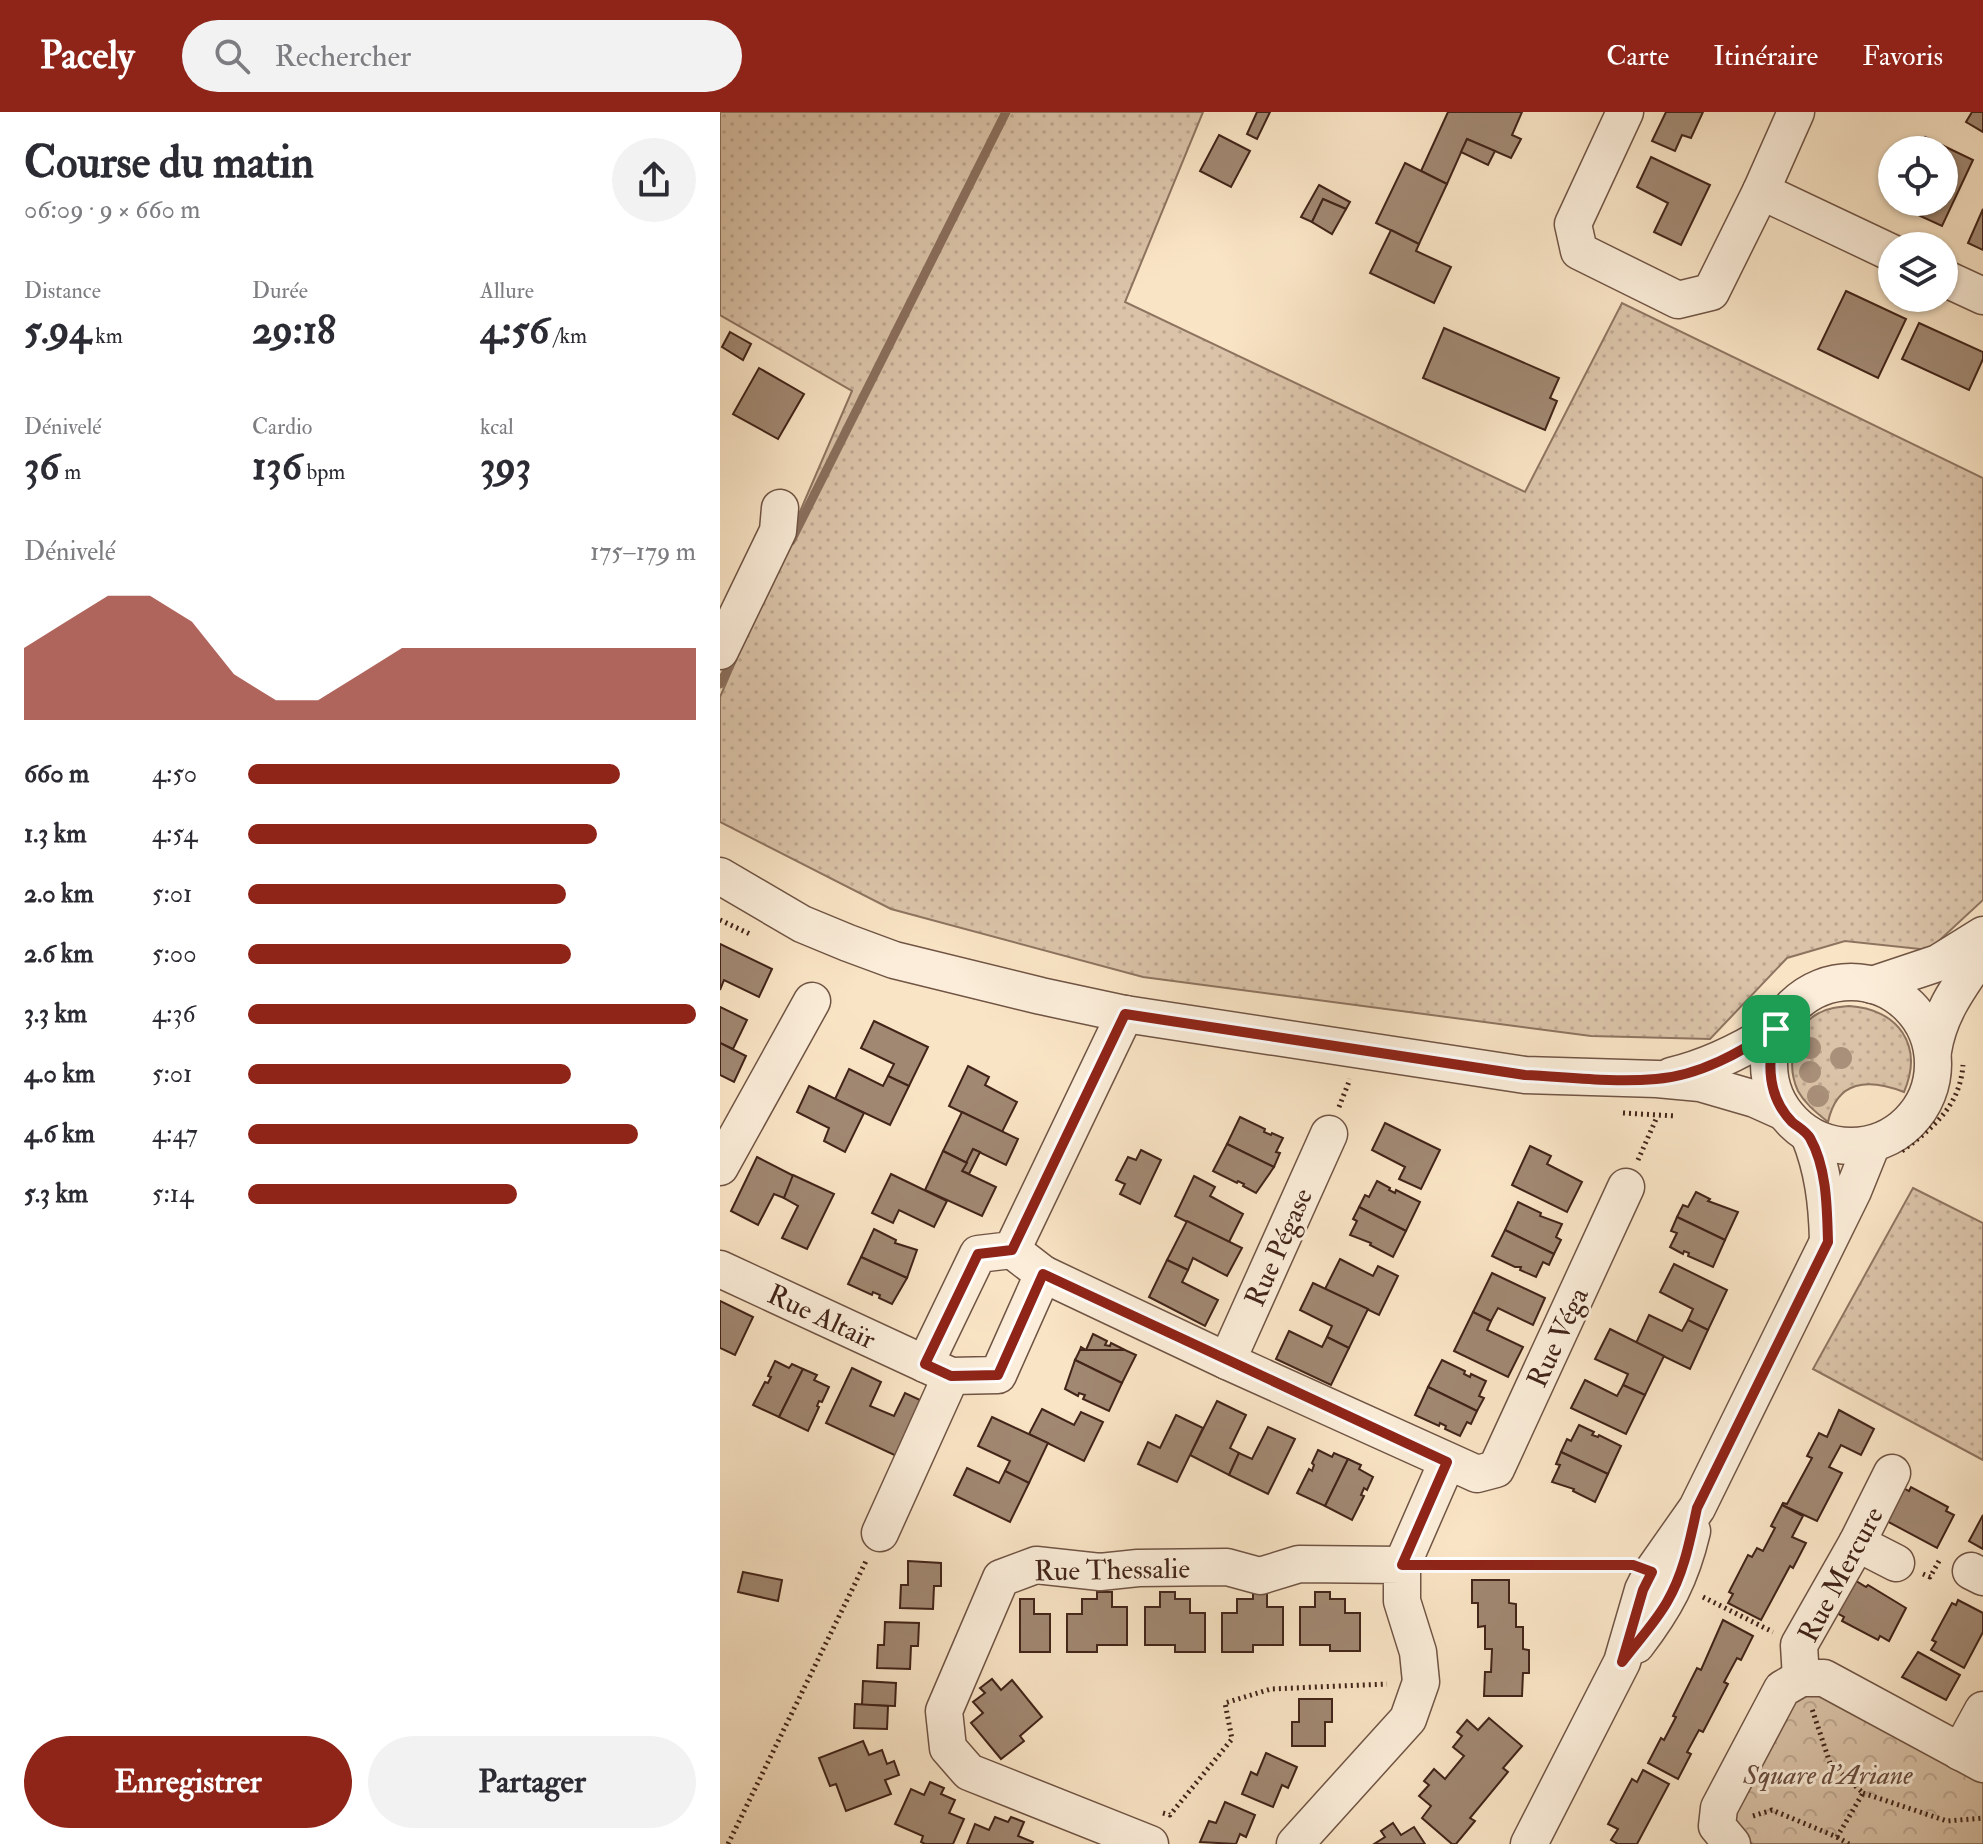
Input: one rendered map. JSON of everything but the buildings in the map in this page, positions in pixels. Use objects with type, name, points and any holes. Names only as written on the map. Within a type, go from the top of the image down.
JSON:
[{"type":"street","points":[[1625,112],[1573,224],[1579,251],[1678,300],[1711,292],[1796,112]]},
{"type":"street","points":[[1761,191],[1878,246]]},
{"type":"street","points":[[1958,284],[1983,296]]},
{"type":"street","points":[[720,651],[778,531],[780,508]]},
{"type":"street","points":[[720,876],[802,924],[894,960],[1125,1014],[1361,1052],[1525,1075],[1700,1083],[1725,1089],[1840,1146],[1872,1144],[1894,1134],[1912,1119],[1926,1099],[1933,1076],[1935,1034],[1949,1001],[1983,952]]},
{"type":"street","points":[[1872,985],[1938,963],[1983,935]]},
{"type":"street","points":[[1828,1242],[1818,1157],[1797,1123],[1778,1102],[1770,1081],[1769,1054],[1776,1029],[1791,1007],[1813,991],[1838,982],[1872,985],[1891,992],[1912,1008],[1925,1028],[1933,1051]]},
{"type":"street","points":[[720,1167],[812,1001]]},
{"type":"street","points":[[1012,1250],[1125,1014]]},
{"type":"street","points":[[1657,1079],[1712,1064],[1776,1029]]},
{"type":"street","name":"Rue Pégase","points":[[1227,1361],[1329,1134]]},
{"type":"street","points":[[1529,1844],[1622,1662],[1655,1620],[1664,1578],[1687,1555],[1697,1508],[1853,1191],[1872,1144]]},
{"type":"street","name":"Rue Véga","points":[[1462,1468],[1496,1469],[1626,1187]]},
{"type":"street","points":[[880,1533],[978,1254],[1012,1250],[1043,1274],[1462,1468],[1402,1565],[1402,1601],[1418,1652],[1421,1682],[1408,1719],[1295,1844]]},
{"type":"street","name":"Rue Altaïr","points":[[720,1269],[938,1370]]},
{"type":"street","points":[[938,1370],[998,1375],[1043,1274]]},
{"type":"street","name":"Rue Mercure","points":[[1724,1835],[1719,1808],[1782,1689],[1800,1662],[1892,1473]]},
{"type":"street","points":[[1857,1543],[1896,1563]]},
{"type":"street","name":"Rue Thessalie","points":[[1153,1828],[969,1772],[948,1748],[944,1711],[1001,1578],[1036,1565],[1100,1572],[1138,1568],[1227,1567],[1260,1576],[1299,1564],[1402,1565]]},
{"type":"street","points":[[1800,1662],[1972,1758],[1983,1710]]},
{"type":"path","points":[[1329,1134],[1361,1052]]},
{"type":"path","points":[[1626,1187],[1657,1117]]},
{"type":"path","points":[[728,1844],[880,1533]]},
{"type":"path","points":[[1896,1563],[1930,1577],[1941,1557],[1977,1574]]},
{"type":"path","points":[[1402,1565],[1633,1565],[1664,1578],[1800,1662],[1830,1763],[1863,1793],[1947,1821],[1983,1818]]},
{"type":"path","points":[[1153,1828],[1170,1815],[1232,1739],[1225,1703],[1271,1689],[1421,1682]]},
{"type":"path","points":[[1837,1837],[1863,1793]]},
{"type":"path","points":[[1724,1835],[1772,1810],[1849,1844]]},
{"type":"green space","points":[[720,112],[1203,112],[1125,302],[1525,492],[1622,303],[1983,478],[1983,900],[1929,950],[1845,941],[1787,958],[1710,1039],[1591,1036],[1143,977],[891,909],[720,822],[720,697],[852,391],[720,315]]},
{"type":"green space","points":[[1849,1006],[1881,1014],[1902,1032],[1911,1059],[1909,1075],[1904,1092],[1867,1084],[1847,1090],[1832,1108],[1828,1122],[1798,1091],[1794,1081],[1794,1048],[1810,1019],[1826,1010]]},
{"type":"green space","points":[[1913,1188],[1983,1223],[1983,1460],[1813,1369]]},
{"type":"green space","name":"Square d'Ariane","points":[[1824,1693],[1983,1778],[1983,1844],[1753,1844],[1747,1841],[1730,1816],[1791,1696]]},
{"type":"waterway","points":[[791,541],[1006,112]]},
{"type":"waterway","points":[[720,684],[733,659]]},
{"type":"route","points":[[1125,1014],[1525,1075],[1591,1078],[1657,1079],[1685,1073],[1737,1052],[1776,1029],[1769,1054],[1770,1081],[1778,1102],[1791,1121],[1809,1135],[1818,1157],[1827,1205],[1828,1242],[1697,1508],[1687,1555],[1677,1583],[1655,1620],[1622,1662],[1643,1590],[1652,1572],[1633,1565],[1402,1565],[1447,1462],[1043,1274],[998,1375],[951,1376],[925,1364],[978,1254],[1012,1250],[1125,1014]]}]
